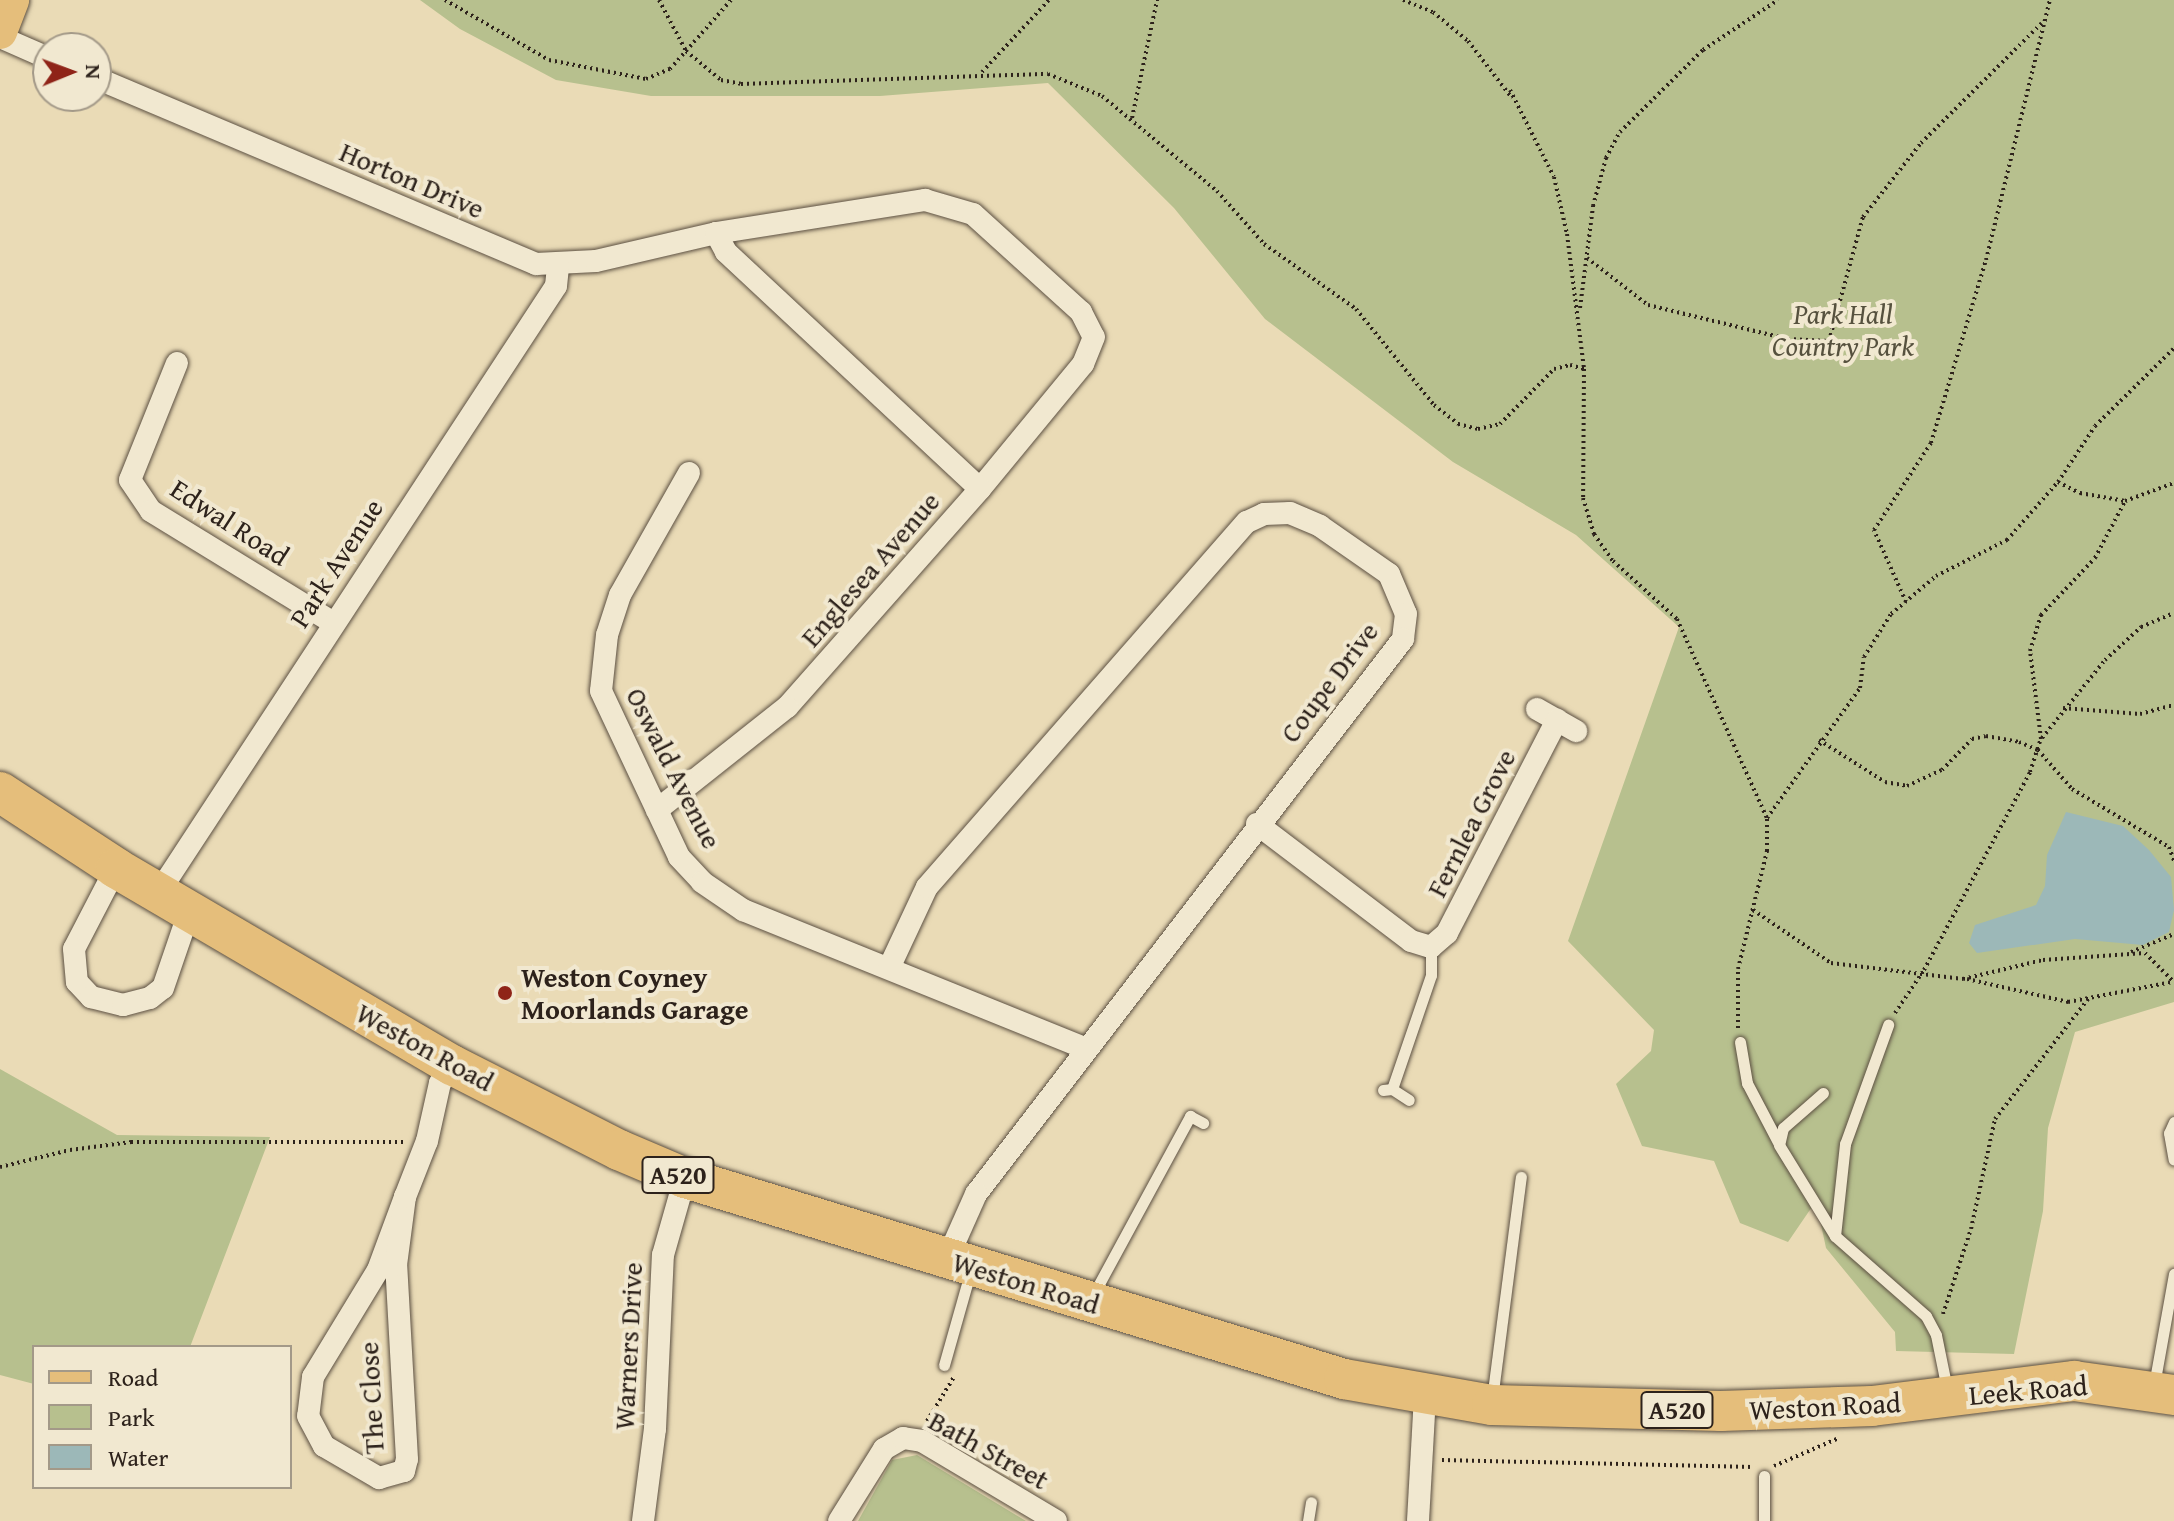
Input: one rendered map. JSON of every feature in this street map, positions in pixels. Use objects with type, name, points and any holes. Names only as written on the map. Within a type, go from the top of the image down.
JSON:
[{"type":"highway","name":"Weston Road","points":[[0,792],[116,868],[452,1065],[685,1178],[959,1264],[1344,1379],[1425,1396],[1492,1405],[1721,1411],[1836,1408],[1939,1399]]},
{"type":"highway","name":"Leek Road","points":[[1939,1399],[2074,1381],[2163,1392]]},
{"type":"main road","points":[[0,35],[12,0]]},
{"type":"street","points":[[0,35],[32,50]]},
{"type":"street","name":"Horton Drive","points":[[112,85],[536,264],[558,266],[716,233],[913,202],[955,205],[1059,289],[1081,312],[1094,337]]},
{"type":"street","points":[[716,233],[726,252],[980,489]]},
{"type":"street","name":"Park Avenue","points":[[174,902],[332,622],[556,286],[558,266]]},
{"type":"street","name":"Englesea Avenue","points":[[657,810],[787,707],[980,489],[1083,364],[1094,337]]},
{"type":"street","name":"Edwal Road","points":[[177,363],[130,480],[151,511],[332,622]]},
{"type":"street","name":"Oswald Avenue","points":[[689,473],[620,595],[602,665],[601,691],[679,857],[702,882],[743,910],[1084,1048]]},
{"type":"street","name":"Coupe Drive","points":[[889,968],[927,887],[1227,540],[1264,514],[1290,513],[1320,526],[1389,574],[1406,614],[1403,639],[1084,1048],[976,1194],[959,1264]]},
{"type":"street","name":"Fernlea Grove","points":[[1431,947],[1447,933],[1557,720]]},
{"type":"street","points":[[1257,824],[1411,941],[1431,947]]},
{"type":"street","points":[[116,868],[74,949],[77,982],[91,997],[123,1005],[150,998],[163,988],[174,902]]},
{"type":"street","name":"The Close","points":[[405,1197],[396,1265],[407,1459],[404,1471],[379,1478],[324,1446],[308,1416],[313,1377],[378,1270],[405,1197],[427,1141],[440,1083],[452,1065]]},
{"type":"street","name":"Warners Drive","points":[[643,1521],[655,1429],[663,1255],[685,1178]]},
{"type":"street","points":[[1418,1521],[1425,1396]]},
{"type":"street","name":"Bath Street","points":[[839,1521],[884,1449],[903,1438],[922,1441],[1056,1521]]},
{"type":"lane","points":[[1409,1100],[1387,1089],[1431,975],[1431,947]]},
{"type":"lane","points":[[1835,1236],[1845,1144],[1888,1025]]},
{"type":"lane","points":[[1740,1042],[1747,1083],[1779,1145],[1835,1236],[1926,1316],[1936,1335],[1939,1399]]},
{"type":"lane","points":[[1779,1145],[1783,1128],[1823,1093]]},
{"type":"lane","points":[[1090,1302],[1102,1271],[1190,1116],[1203,1123]]},
{"type":"lane","points":[[2174,1122],[2169,1133],[2174,1160]]},
{"type":"lane","points":[[1492,1405],[1521,1177]]},
{"type":"lane","points":[[944,1365],[959,1264]]},
{"type":"lane","points":[[2163,1392],[2174,1274]]},
{"type":"lane","points":[[1760,1472],[1764,1521]]},
{"type":"lane","points":[[1308,1521],[1311,1502]]},
{"type":"path","points":[[445,0],[549,60],[603,74],[646,79],[670,69],[731,0]]},
{"type":"path","points":[[659,0],[686,51],[721,80],[741,84],[982,72],[1003,79],[1048,74],[1089,89],[1132,118],[1217,191],[1264,244],[1356,309],[1434,405],[1458,424],[1478,429],[1500,424],[1554,369],[1570,365],[1584,369]]},
{"type":"path","points":[[982,72],[1049,0]]},
{"type":"path","points":[[1132,118],[1157,0]]},
{"type":"path","points":[[1403,0],[1433,12],[1468,41],[1520,108]]},
{"type":"path","points":[[1579,313],[1593,206],[1620,132],[1703,50],[1778,0]]},
{"type":"path","points":[[1906,602],[1874,530],[1931,443],[1986,260],[2050,0]]},
{"type":"path","points":[[1587,258],[1648,305],[1788,339],[1829,341],[1863,217],[1921,143],[2042,23]]},
{"type":"path","points":[[1510,90],[1554,177],[1579,313],[1584,369],[1581,475],[1594,534],[1613,561],[1677,619],[1767,818],[1767,851],[1738,969],[1740,1042]]},
{"type":"path","points":[[1767,818],[1819,740],[1860,688],[1864,657],[1891,614],[1936,576],[2007,540],[2058,482],[2095,426],[2174,348]]},
{"type":"path","points":[[2058,482],[2080,493],[2125,501],[2174,483]]},
{"type":"path","points":[[2041,739],[2031,668],[2034,631],[2041,615],[2095,558],[2125,501]]},
{"type":"path","points":[[1888,1025],[1924,970],[2041,739],[2063,708],[2141,627],[2174,613]]},
{"type":"path","points":[[2063,708],[2140,714],[2174,705]]},
{"type":"path","points":[[1819,740],[1885,782],[1907,786],[1942,770],[1972,739],[1999,737],[2038,750],[2072,789],[2169,847],[2174,861]]},
{"type":"path","points":[[1753,910],[1831,963],[1924,970],[2068,1002],[2173,982]]},
{"type":"path","points":[[2129,953],[2174,934]]},
{"type":"path","points":[[1963,979],[2043,960],[2145,953],[2173,982]]},
{"type":"path","points":[[1936,1335],[1971,1229],[1995,1119],[2089,998]]},
{"type":"path","points":[[0,1167],[70,1150],[131,1142],[427,1141]]},
{"type":"path","points":[[1422,1459],[1760,1472],[1840,1437],[1836,1408]]},
{"type":"green space","name":"Park Hall Country Park","points":[[420,0],[2174,0],[2174,1002],[2075,1032],[2048,1128],[2043,1211],[2014,1354],[1896,1351],[1895,1332],[1826,1248],[1816,1201],[1788,1242],[1740,1223],[1714,1161],[1642,1146],[1616,1084],[1651,1051],[1654,1030],[1568,941],[1679,627],[1576,535],[1453,462],[1265,319],[1174,208],[1048,83],[880,96],[651,96],[556,80],[460,29]]},
{"type":"green space","points":[[0,1069],[117,1135],[270,1137],[191,1345],[32,1345],[32,1383],[0,1375]]},
{"type":"green space","points":[[917,1455],[1026,1521],[858,1521],[892,1460]]},
{"type":"water","points":[[2066,812],[2123,826],[2149,850],[2171,877],[2174,910],[2169,932],[2143,945],[2075,939],[1977,953],[1969,943],[1975,925],[2036,905],[2045,886],[2047,855]]},
{"type":"place","name":"Weston Coyney Moorlands Garage","points":[[505,993]]}]
